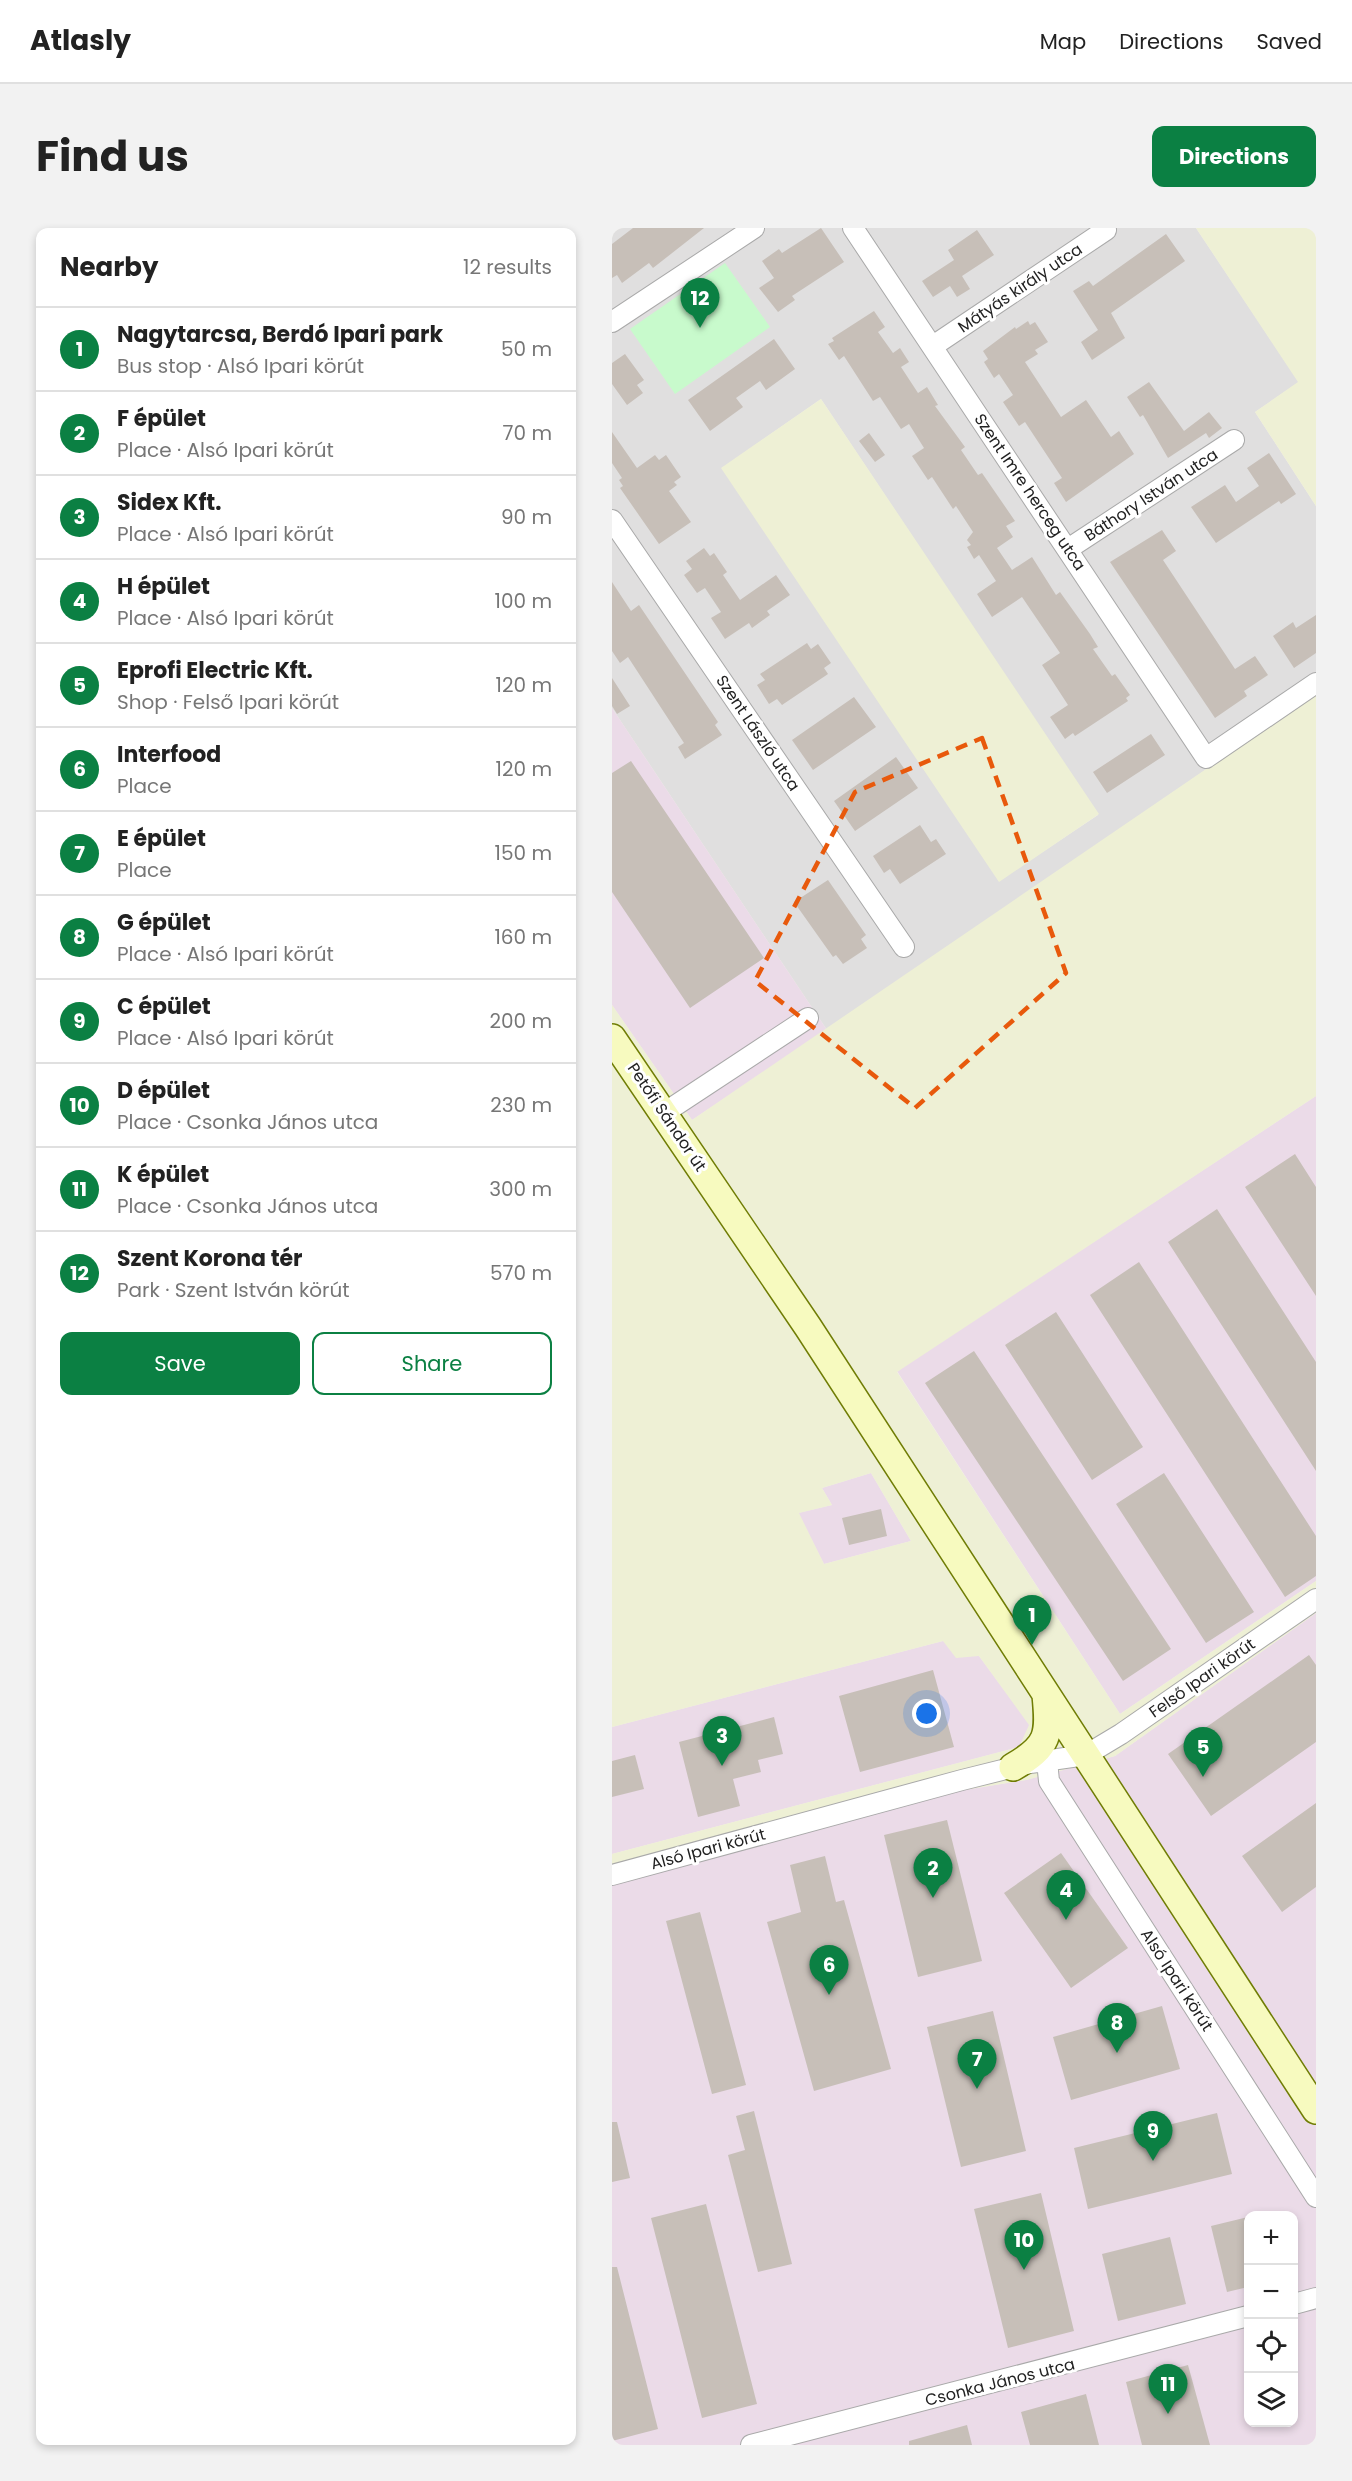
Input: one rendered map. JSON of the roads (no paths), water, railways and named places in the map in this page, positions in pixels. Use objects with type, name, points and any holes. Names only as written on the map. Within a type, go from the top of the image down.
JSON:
[{"type":"main road","name":"Petőfi Sándor út","points":[[612,1038],[721,1197],[1316,2110]]},
{"type":"main road","points":[[1013,1767],[1038,1751],[1047,1737],[1046,1694]]},
{"type":"street","points":[[612,322],[754,228]]},
{"type":"street","name":"Szent Imre herceg utca","points":[[853,228],[1206,758],[1316,683]]},
{"type":"street","name":"Mátyás király utca","points":[[933,346],[1106,230]]},
{"type":"street","name":"Báthory István utca","points":[[1068,549],[1234,441]]},
{"type":"street","name":"Szent László utca","points":[[612,520],[904,947]]},
{"type":"street","points":[[664,1113],[808,1018]]},
{"type":"street","name":"Felső Ipari körút","points":[[1086,1755],[1121,1734],[1316,1599]]},
{"type":"street","name":"Alsó Ipari körút","points":[[612,1875],[1013,1767],[1086,1755]]},
{"type":"street","name":"Alsó Ipari körút","points":[[1047,1761],[1049,1781],[1316,2196]]},
{"type":"street","points":[[1298,2303],[1316,2298]]},
{"type":"street","name":"Csonka János utca","points":[[751,2445],[1244,2317]]},
{"type":"place","name":"Szent Korona tér","points":[[700,328]]},
{"type":"place","name":"Nagytarcsa, Berdó Ipari park","points":[[1032,1645]]},
{"type":"place","name":"Sidex Kft.","points":[[722,1766]]},
{"type":"place","name":"Eprofi Electric Kft.","points":[[1203,1777]]},
{"type":"place","name":"F épület","points":[[933,1898]]},
{"type":"place","name":"H épület","points":[[1066,1920]]},
{"type":"place","name":"Interfood","points":[[829,1995]]},
{"type":"place","name":"G épület","points":[[1117,2053]]},
{"type":"place","name":"E épület","points":[[977,2089]]},
{"type":"place","name":"C épület","points":[[1153,2161]]},
{"type":"place","name":"D épület","points":[[1024,2270]]},
{"type":"place","name":"K épület","points":[[1168,2414]]}]
